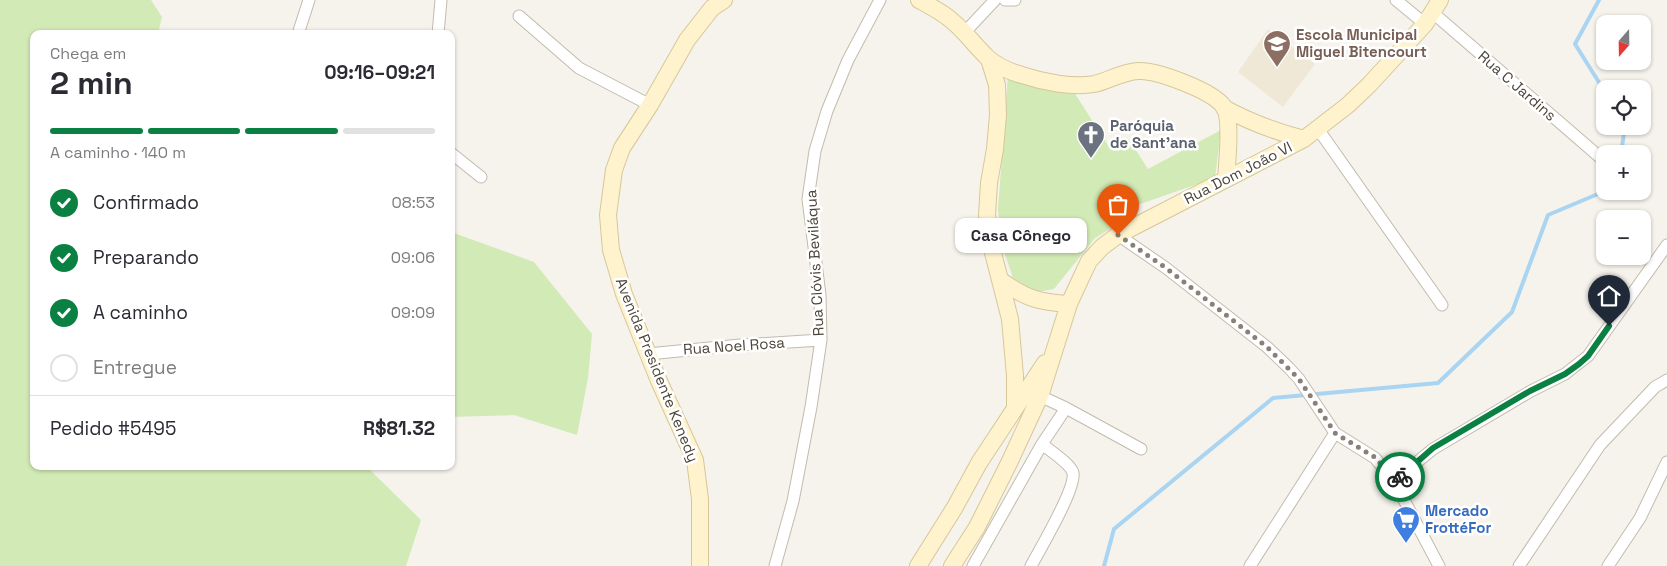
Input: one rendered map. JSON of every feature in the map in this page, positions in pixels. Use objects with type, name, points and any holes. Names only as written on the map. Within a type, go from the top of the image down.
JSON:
[{"type":"street","points":[[299,30],[309,0]]},
{"type":"street","points":[[438,30],[441,0]]},
{"type":"street","name":"Avenida Presidente Kenedy","points":[[700,566],[700,499],[695,460],[648,354],[621,285],[611,250],[608,215],[614,170],[622,148],[650,105],[687,40],[712,8],[724,0]]},
{"type":"street","name":"Rua Clóvis Beviláqua","points":[[775,566],[793,501],[811,407],[821,340],[820,295],[808,199],[815,151],[827,111],[848,60],[880,0]]},
{"type":"street","points":[[919,0],[951,19],[989,59],[1024,76],[1079,86],[1095,84],[1137,71],[1153,72],[1189,85],[1246,120],[1304,139]]},
{"type":"street","points":[[964,32],[995,0]]},
{"type":"street","points":[[1005,0],[1015,0]]},
{"type":"street","name":"Rua C Jardins","points":[[1396,0],[1432,12],[1596,154]]},
{"type":"street","name":"Rua Dom João VI","points":[[1053,350],[1069,304],[1089,261],[1102,248],[1118,235],[1304,139],[1369,86],[1432,12]]},
{"type":"street","points":[[519,16],[579,68],[650,105]]},
{"type":"street","points":[[989,59],[997,85],[998,115],[996,148],[989,183],[987,215],[991,245],[1010,320],[1015,376],[1015,406]]},
{"type":"street","points":[[1224,108],[1228,126],[1226,179]]},
{"type":"street","points":[[1318,128],[1442,305]]},
{"type":"street","points":[[455,156],[481,177]]},
{"type":"street","points":[[1118,235],[1166,268],[1267,347],[1299,379],[1335,433],[1376,458],[1394,481],[1439,566]]},
{"type":"street","points":[[1394,481],[1433,448],[1530,391],[1565,374],[1579,364],[1588,356],[1667,245]]},
{"type":"street","points":[[1000,280],[1033,300],[1069,304]]},
{"type":"street","name":"Rua Noel Rosa","points":[[648,354],[740,345],[821,340]]},
{"type":"street","points":[[918,566],[955,507],[979,463],[1053,350]]},
{"type":"street","points":[[952,566],[985,511],[1010,461],[1040,396],[1053,350]]},
{"type":"street","points":[[1519,566],[1600,445],[1655,387],[1667,380]]},
{"type":"street","points":[[1040,396],[1141,449]]},
{"type":"street","points":[[973,566],[1042,444],[1066,408]]},
{"type":"street","points":[[1256,564],[1335,433]]},
{"type":"street","points":[[1031,566],[1070,491],[1073,474],[1068,466],[1042,444]]},
{"type":"street","points":[[1608,566],[1640,518],[1667,462]]},
{"type":"shaded area","name":"Escola Municipal Miguel Bitencourt","points":[[1268,29],[1315,64],[1283,107],[1238,72]]},
{"type":"green space","points":[[0,0],[151,0],[162,17],[159,30],[30,30],[30,470],[370,470],[421,520],[406,566],[0,566]]},
{"type":"green space","points":[[1008,75],[1072,89],[1111,150],[1128,138],[1148,169],[1221,130],[1215,178],[1123,210],[1118,224],[1095,238],[1054,289],[1037,292],[1013,278],[1001,243],[998,209]]},
{"type":"green space","points":[[455,233],[534,262],[592,334],[588,378],[577,435],[514,415],[455,417]]},
{"type":"waterway","points":[[1598,80],[1575,44],[1599,0]]},
{"type":"waterway","points":[[1622,145],[1624,135]]},
{"type":"waterway","points":[[1104,566],[1114,529],[1273,398],[1438,383],[1512,312],[1548,215],[1596,195]]},
{"type":"way so far","points":[[1118,235],[1166,268],[1267,347],[1299,379],[1335,433],[1376,458],[1394,481],[1400,477]]},
{"type":"place","name":"Escola Municipal Miguel Bitencourt","points":[[1277,68]]},
{"type":"place","name":"Paróquia de Sant'ana","points":[[1091,159]]},
{"type":"place","name":"Casa Cônego","points":[[1118,235]]},
{"type":"place","name":"Mercado FrottéFor","points":[[1406,544]]},
{"type":"route","points":[[1400,477],[1433,448],[1530,391],[1565,374],[1579,364],[1588,356],[1609,326]]}]
